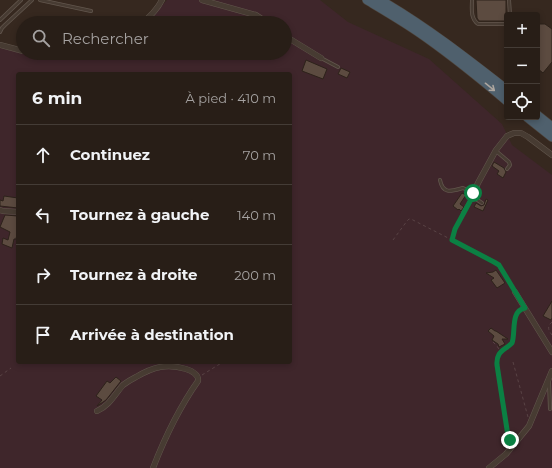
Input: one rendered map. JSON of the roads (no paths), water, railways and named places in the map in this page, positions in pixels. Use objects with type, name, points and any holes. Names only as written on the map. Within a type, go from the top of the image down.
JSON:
[{"type":"highway","points":[[367,0],[426,37],[504,99]]},
{"type":"highway","points":[[380,0],[399,11],[453,48],[504,88]]},
{"type":"highway","points":[[540,117],[552,127]]},
{"type":"highway","points":[[530,120],[552,137]]},
{"type":"street","points":[[150,16],[162,0]]},
{"type":"street","points":[[202,0],[258,16]]},
{"type":"street","points":[[292,40],[321,58]]},
{"type":"street","points":[[0,46],[16,49]]},
{"type":"street","points":[[472,196],[496,150],[507,136],[514,133],[521,133],[552,155]]},
{"type":"street","points":[[0,210],[16,212]]},
{"type":"street","points":[[515,292],[522,309],[552,352]]},
{"type":"street","points":[[97,411],[109,402],[126,383],[144,373],[159,367],[167,366],[194,372],[198,378],[198,381],[186,397],[152,468]]},
{"type":"street","points":[[489,468],[506,454],[529,426],[552,371]]},
{"type":"lane","points":[[0,20],[22,0]]},
{"type":"lane","points":[[0,32],[5,25],[32,0]]},
{"type":"lane","points":[[40,0],[91,11]]},
{"type":"lane","points":[[472,0],[472,13],[476,23],[504,24]]},
{"type":"lane","points":[[509,0],[510,12]]},
{"type":"lane","points":[[321,58],[338,67]]},
{"type":"lane","points":[[496,150],[509,162],[510,165],[507,169]]},
{"type":"lane","points":[[440,180],[442,187],[449,191],[463,188],[482,203]]},
{"type":"lane","points":[[463,213],[472,196]]},
{"type":"lane","points":[[549,378],[550,409]]}]
